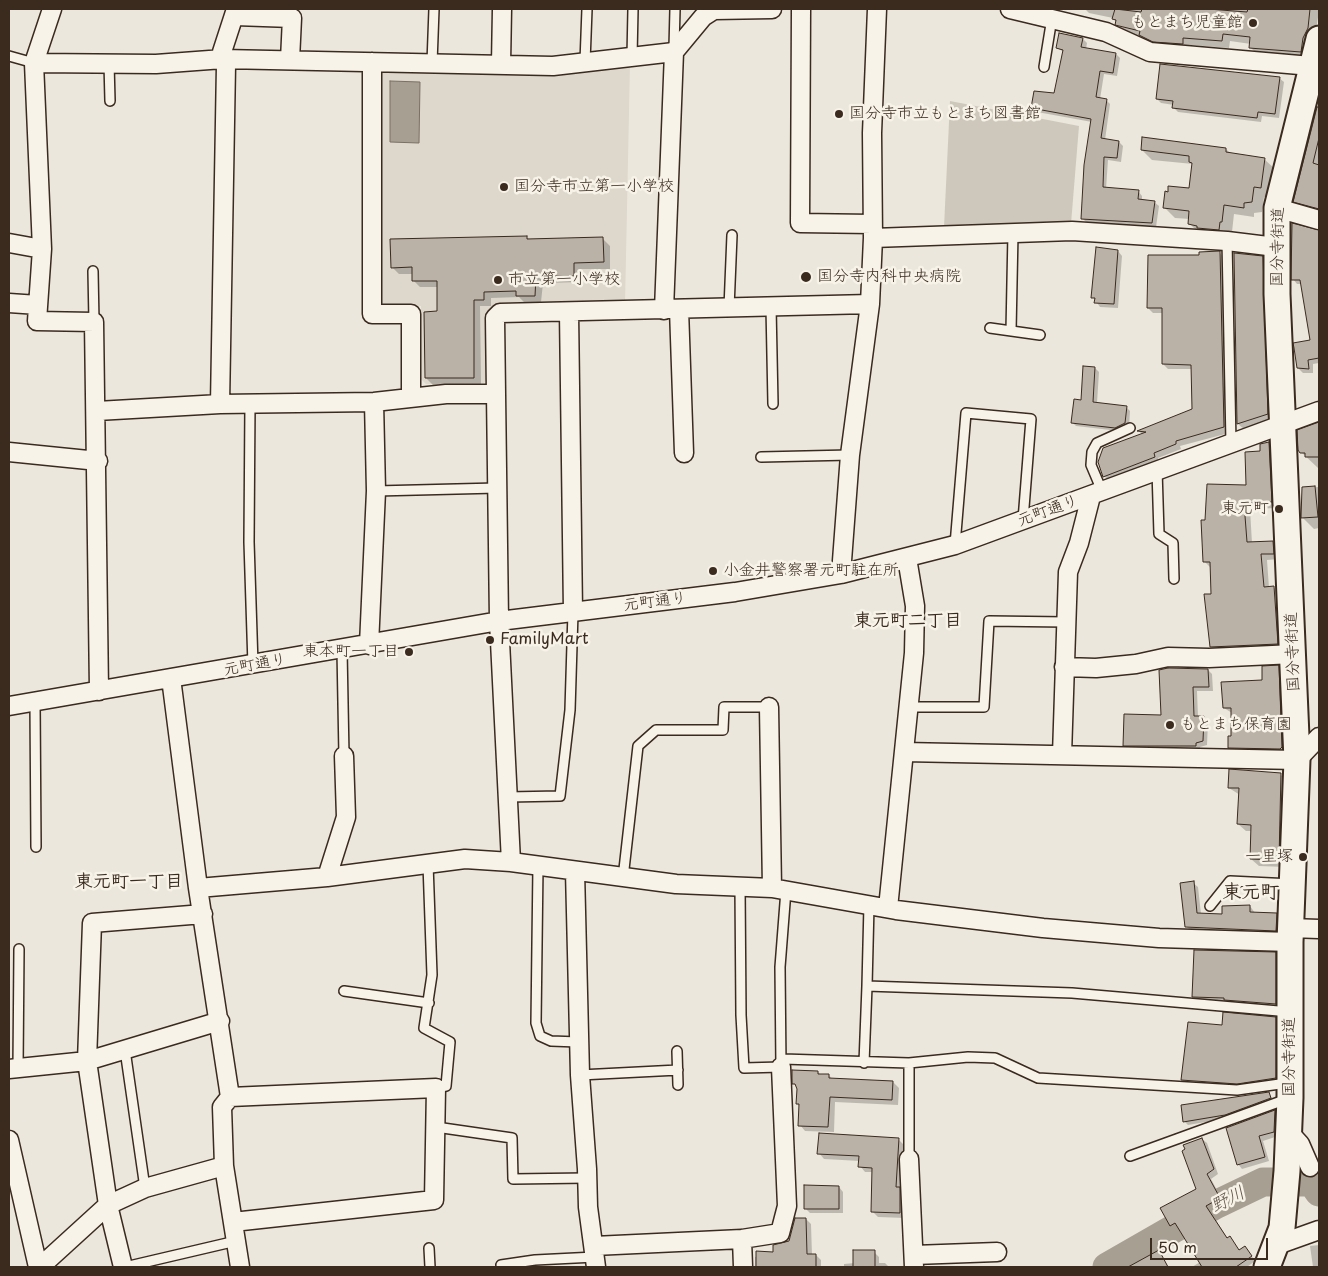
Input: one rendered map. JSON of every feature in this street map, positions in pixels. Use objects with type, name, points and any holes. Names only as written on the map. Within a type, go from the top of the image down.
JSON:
[{"type":"main road","name":"国分寺街道","points":[[1272,1256],[1306,1170],[1289,1132],[1290,935],[1296,760],[1294,654],[1282,423],[1276,247],[1277,208],[1307,101],[1311,66],[1319,39]]},
{"type":"street","points":[[52,9],[34,63],[42,249],[37,321],[94,322],[98,461],[99,691]]},
{"type":"street","points":[[501,64],[502,9]]},
{"type":"street","points":[[684,454],[671,309],[674,52],[703,18],[714,10],[772,9]]},
{"type":"street","points":[[801,9],[800,223],[872,231],[1013,233],[1072,230],[1226,241],[1276,247]]},
{"type":"street","points":[[841,574],[850,455],[870,304],[872,133],[877,9]]},
{"type":"street","points":[[1010,9],[1106,32],[1150,52],[1311,66]]},
{"type":"street","points":[[220,404],[226,66],[222,59],[222,52],[235,12],[292,18],[290,60]]},
{"type":"street","points":[[34,63],[156,64],[222,59],[553,66],[674,52]]},
{"type":"street","points":[[372,62],[372,314],[411,314],[410,397]]},
{"type":"street","points":[[1277,208],[1319,220]]},
{"type":"street","points":[[9,243],[42,249]]},
{"type":"street","points":[[9,303],[38,305]]},
{"type":"street","points":[[511,862],[499,621],[495,318],[500,313],[870,304]]},
{"type":"street","points":[[569,312],[573,612]]},
{"type":"street","points":[[97,411],[250,403],[374,402],[446,394],[495,394]]},
{"type":"street","points":[[369,645],[376,491],[374,402]]},
{"type":"street","name":"元町通り","points":[[9,706],[253,666],[499,621],[735,592],[841,574],[955,545],[1096,494],[1282,423],[1319,411]]},
{"type":"street","points":[[9,452],[98,461]]},
{"type":"street","points":[[1062,755],[1068,572],[1096,494]]},
{"type":"street","points":[[888,908],[914,653],[915,606],[907,558]]},
{"type":"street","points":[[1064,668],[1096,668],[1168,657],[1209,658],[1294,654]]},
{"type":"street","points":[[171,678],[198,888],[220,1021],[230,1097],[222,1107],[224,1166],[240,1267]]},
{"type":"street","points":[[769,707],[779,889]]},
{"type":"street","points":[[904,752],[1296,760],[1319,737]]},
{"type":"street","points":[[326,877],[346,817],[344,756]]},
{"type":"street","points":[[198,888],[326,877],[465,859],[511,862],[623,878],[779,889],[888,908],[1043,928],[1140,936],[1290,935],[1319,928]]},
{"type":"street","points":[[575,871],[578,1042],[588,1178],[588,1207],[595,1257],[780,1233],[787,1206],[782,1063]]},
{"type":"street","points":[[124,1267],[108,1205],[88,1061],[92,923],[203,914]]},
{"type":"street","points":[[14,1069],[88,1061],[220,1021]]},
{"type":"street","points":[[230,1097],[436,1088],[434,1200],[233,1222]]},
{"type":"street","points":[[9,1140],[39,1267],[108,1205],[145,1188],[224,1166]]},
{"type":"street","points":[[909,1159],[914,1261],[997,1252]]},
{"type":"street","points":[[1272,1256],[1319,1230]]},
{"type":"street","points":[[742,1239],[743,1267]]},
{"type":"lane","points":[[432,63],[434,9]]},
{"type":"lane","points":[[585,62],[586,9]]},
{"type":"lane","points":[[632,57],[633,9]]},
{"type":"lane","points":[[674,52],[675,9]]},
{"type":"lane","points":[[1044,67],[1052,18]]},
{"type":"lane","points":[[9,56],[34,63]]},
{"type":"lane","points":[[110,64],[110,101]]},
{"type":"lane","points":[[1011,331],[1013,233]]},
{"type":"lane","points":[[730,308],[732,235]]},
{"type":"lane","points":[[1226,241],[1231,442]]},
{"type":"lane","points":[[93,271],[94,322]]},
{"type":"lane","points":[[771,307],[773,404]]},
{"type":"lane","points":[[990,328],[1040,335]]},
{"type":"lane","points":[[250,403],[249,542],[253,666]]},
{"type":"lane","points":[[955,545],[966,413],[1031,419],[1023,521]]},
{"type":"lane","points":[[1096,494],[1091,465],[1092,452],[1097,443],[1130,428]]},
{"type":"lane","points":[[761,457],[850,455]]},
{"type":"lane","points":[[1157,470],[1159,534],[1173,542],[1174,579]]},
{"type":"lane","points":[[376,491],[497,488]]},
{"type":"lane","points":[[508,797],[560,796],[570,710],[573,612]]},
{"type":"lane","points":[[910,707],[984,707],[989,621],[1066,622]]},
{"type":"lane","points":[[342,650],[344,756]]},
{"type":"lane","points":[[35,702],[36,847]]},
{"type":"lane","points":[[623,878],[638,746],[656,730],[723,730],[724,707],[769,707]]},
{"type":"lane","points":[[428,864],[432,974],[424,1028],[450,1042],[446,1086],[436,1088]]},
{"type":"lane","points":[[538,866],[536,1023],[540,1036],[551,1041],[578,1042]]},
{"type":"lane","points":[[1210,906],[1230,881],[1292,884]]},
{"type":"lane","points":[[740,887],[741,1015],[744,1068],[782,1063],[909,1063],[968,1057],[995,1058],[1038,1078],[1237,1090],[1290,1091]]},
{"type":"lane","points":[[779,889],[782,1063]]},
{"type":"lane","points":[[864,1063],[869,905]]},
{"type":"lane","points":[[14,1069],[19,949]]},
{"type":"lane","points":[[867,986],[1072,993],[1290,1012]]},
{"type":"lane","points":[[344,991],[429,1003]]},
{"type":"lane","points":[[125,1050],[145,1188]]},
{"type":"lane","points":[[678,1051],[678,1085]]},
{"type":"lane","points":[[909,1063],[909,1159]]},
{"type":"lane","points":[[580,1075],[678,1070]]},
{"type":"lane","points":[[1130,1156],[1290,1091]]},
{"type":"lane","points":[[436,1128],[512,1138],[513,1179],[588,1178]]},
{"type":"lane","points":[[124,1267],[236,1240]]},
{"type":"lane","points":[[429,1248],[430,1267]]},
{"type":"lane","points":[[501,1265],[535,1260],[595,1257]]},
{"type":"shaded area","name":"国分寺市立第一小学校","points":[[630,63],[625,305],[543,307],[540,302],[499,303],[487,314],[488,378],[484,383],[426,384],[421,379],[421,306],[384,304],[381,302],[381,72],[384,66]]},
{"type":"shaded area","points":[[390,81],[420,82],[419,143],[390,142]]},
{"type":"shaded area","points":[[950,101],[1079,126],[1071,224],[944,227]]},
{"type":"building","points":[[1115,9],[1141,12],[1142,9],[1208,9],[1247,12],[1248,9],[1310,9],[1308,28],[1303,38],[1301,52],[1249,48],[1250,37],[1223,34],[1222,41],[1183,38],[1183,44],[1153,42],[1139,35],[1140,31],[1115,25],[1116,20],[1112,19]]},
{"type":"building","points":[[1059,33],[1083,38],[1081,47],[1116,53],[1113,73],[1100,71],[1096,97],[1107,99],[1101,138],[1119,141],[1117,158],[1104,157],[1103,187],[1139,190],[1138,199],[1155,201],[1152,223],[1081,219],[1084,165],[1091,119],[1031,108],[1034,91],[1054,93],[1063,50],[1056,48]]},
{"type":"building","points":[[1160,64],[1280,77],[1275,114],[1258,112],[1257,118],[1172,108],[1173,101],[1156,99]]},
{"type":"building","points":[[1317,107],[1319,107],[1319,138],[1313,163],[1319,165],[1319,209],[1293,202]]},
{"type":"building","points":[[1142,137],[1226,148],[1226,152],[1265,158],[1261,188],[1254,187],[1252,202],[1244,203],[1244,208],[1224,205],[1219,230],[1197,228],[1197,226],[1188,224],[1189,211],[1163,208],[1165,191],[1168,192],[1168,186],[1189,188],[1192,163],[1189,162],[1189,156],[1141,150]]},
{"type":"building","points":[[1292,223],[1319,230],[1319,358],[1308,360],[1309,369],[1297,368],[1293,343],[1310,340],[1300,280],[1291,280]]},
{"type":"building","points":[[527,236],[527,239],[603,237],[604,262],[574,263],[574,276],[536,276],[535,296],[516,296],[516,291],[484,292],[484,300],[474,300],[474,378],[425,378],[424,312],[437,311],[437,281],[412,281],[412,267],[391,268],[390,239]]},
{"type":"building","points":[[1096,247],[1118,250],[1114,304],[1094,303],[1095,298],[1091,298]]},
{"type":"building","points":[[1220,251],[1224,427],[1176,441],[1176,444],[1154,453],[1155,457],[1103,477],[1098,462],[1103,448],[1146,432],[1137,431],[1192,409],[1191,365],[1162,364],[1162,308],[1147,308],[1148,255],[1199,255],[1199,252]]},
{"type":"building","points":[[1234,253],[1263,256],[1268,414],[1237,424]]},
{"type":"building","points":[[1083,366],[1095,367],[1093,402],[1127,406],[1125,423],[1115,428],[1071,423],[1074,399],[1081,400]]},
{"type":"building","points":[[1319,422],[1319,457],[1305,457],[1305,453],[1300,453],[1298,450],[1297,430]]},
{"type":"building","points":[[1269,442],[1272,502],[1244,503],[1247,542],[1273,541],[1274,554],[1261,554],[1264,587],[1274,586],[1278,644],[1210,647],[1204,594],[1211,594],[1210,562],[1203,562],[1201,520],[1205,520],[1207,484],[1246,485],[1245,452],[1260,451],[1260,444]]},
{"type":"building","points":[[1315,486],[1318,517],[1301,518],[1302,487]]},
{"type":"building","points":[[1279,665],[1282,747],[1280,749],[1228,748],[1228,736],[1231,736],[1231,708],[1223,708],[1221,682],[1262,680],[1262,666]]},
{"type":"building","points":[[1168,668],[1208,669],[1209,687],[1193,687],[1194,716],[1204,716],[1203,741],[1196,743],[1196,746],[1123,746],[1124,714],[1161,715],[1159,670]]},
{"type":"building","points":[[1229,769],[1281,773],[1279,860],[1250,859],[1251,825],[1237,824],[1239,788],[1228,788]]},
{"type":"building","points":[[1194,881],[1197,913],[1222,914],[1222,906],[1250,905],[1250,912],[1277,913],[1276,931],[1185,927],[1180,883]]},
{"type":"building","points":[[1194,950],[1276,952],[1276,1004],[1224,1000],[1224,998],[1192,997]]},
{"type":"building","points":[[1223,1012],[1276,1017],[1276,1078],[1237,1084],[1181,1080],[1188,1022],[1222,1025]]},
{"type":"building","points":[[792,1070],[818,1071],[818,1074],[829,1074],[829,1078],[893,1081],[892,1100],[830,1097],[828,1127],[798,1126],[799,1104],[796,1104],[797,1089],[795,1084],[792,1084]]},
{"type":"building","points":[[1269,1092],[1271,1098],[1225,1115],[1183,1122],[1181,1105]]},
{"type":"building","points":[[1275,1110],[1274,1132],[1259,1136],[1265,1157],[1237,1165],[1226,1128]]},
{"type":"building","points":[[819,1133],[899,1138],[896,1187],[900,1187],[900,1213],[871,1212],[872,1168],[858,1167],[859,1156],[817,1154]]},
{"type":"building","points":[[1202,1138],[1214,1169],[1207,1174],[1220,1198],[1206,1206],[1227,1238],[1230,1236],[1239,1250],[1245,1246],[1252,1256],[1236,1267],[1202,1267],[1175,1223],[1170,1226],[1160,1208],[1196,1189],[1182,1151],[1185,1149],[1183,1145]]},
{"type":"building","points":[[804,1185],[839,1186],[839,1209],[804,1209]]},
{"type":"building","points":[[795,1218],[806,1218],[807,1254],[816,1254],[816,1267],[756,1267],[756,1251],[773,1252],[773,1245],[789,1241]]},
{"type":"building","points":[[853,1250],[875,1250],[875,1267],[853,1267]]},
{"type":"building","points":[[1159,1250],[1168,1267],[1128,1267]]},
{"type":"waterway","name":"野川","points":[[1312,1182],[1316,1181]]},
{"type":"waterway","name":"野川","points":[[1107,1267],[1215,1205],[1263,1182],[1272,1182]]},
{"type":"waterway","name":"野川","points":[[1297,1182],[1312,1182],[1319,1192]]},
{"type":"place","name":"もとまち児童館","points":[[1253,23]]},
{"type":"place","name":"国分寺市立もとまち図書館","points":[[839,114]]},
{"type":"place","name":"国分寺市立第一小学校","points":[[504,187]]},
{"type":"place","name":"国分寺内科中央病院","points":[[806,277]]},
{"type":"place","name":"市立第一小学校","points":[[498,280]]},
{"type":"place","name":"東元町","points":[[1279,509]]},
{"type":"place","name":"小金井警察署元町駐在所","points":[[713,571]]},
{"type":"place","name":"FamilyMart","points":[[490,640]]},
{"type":"place","name":"東本町一丁目","points":[[409,652]]},
{"type":"place","name":"もとまち保育園","points":[[1170,725]]},
{"type":"place","name":"一里塚","points":[[1303,857]]},
{"type":"district","name":"東元町二丁目","points":[[908,621]]},
{"type":"district","name":"東元町一丁目","points":[[129,882]]},
{"type":"district","name":"東元町","points":[[1251,893]]}]
